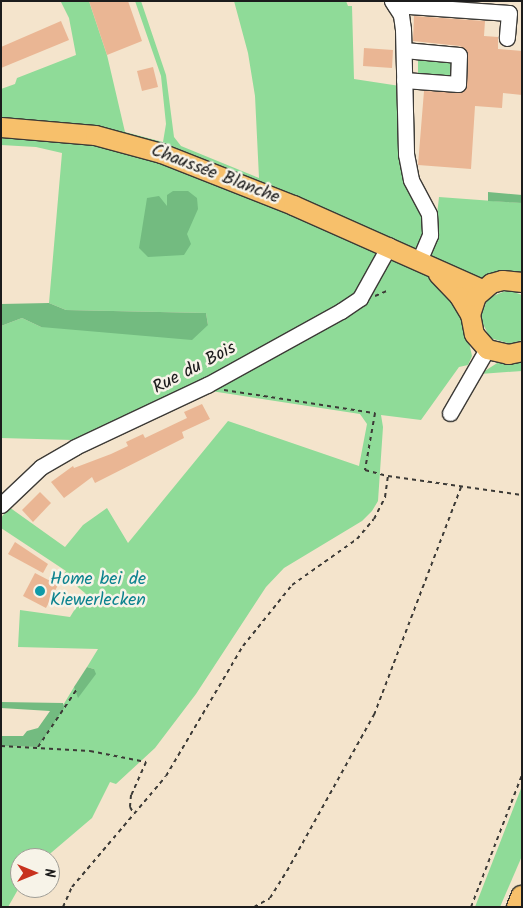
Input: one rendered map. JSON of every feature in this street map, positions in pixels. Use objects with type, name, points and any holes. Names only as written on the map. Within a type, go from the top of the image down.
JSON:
[{"type":"highway","points":[[518,907],[522,897]]},
{"type":"main road","name":"Chaussée Blanche","points":[[1,127],[86,134],[129,143],[235,182],[390,246],[426,265],[482,289]]},
{"type":"main road","points":[[426,265],[459,296],[470,314],[474,334],[487,349],[508,354],[522,351]]},
{"type":"main road","points":[[470,314],[482,289],[502,280],[522,282]]},
{"type":"street","points":[[393,3],[472,6],[509,13],[507,38]]},
{"type":"street","points":[[393,3],[401,15],[404,50],[406,154],[410,180],[429,214],[430,235],[426,265]]},
{"type":"street","points":[[404,50],[459,55],[458,84],[404,80]]},
{"type":"street","name":"Rue du Bois","points":[[1,506],[40,467],[68,451],[207,385],[360,298],[390,246]]},
{"type":"street","points":[[450,414],[487,349]]},
{"type":"path","points":[[207,385],[375,413],[365,470],[388,476],[522,496]]},
{"type":"path","points":[[63,907],[72,887],[166,776],[243,646],[292,585],[356,539],[374,520],[385,497],[388,476]]},
{"type":"path","points":[[254,907],[270,898],[287,871],[374,715],[461,487]]},
{"type":"path","points":[[38,747],[77,689]]},
{"type":"path","points":[[1,746],[90,751],[146,762],[131,795],[130,807],[134,814]]},
{"type":"path","points":[[471,907],[522,775]]},
{"type":"green space","points":[[89,1],[107,55],[125,132],[163,142],[166,124],[161,76],[135,1],[141,1],[166,75],[174,137],[181,146],[259,178],[255,96],[248,53],[234,1],[346,1],[348,6],[352,6],[354,79],[413,88],[416,180],[429,214],[437,215],[439,197],[522,203],[522,276],[459,296],[472,356],[468,365],[459,367],[421,420],[381,415],[383,427],[378,501],[372,511],[362,521],[284,568],[266,587],[196,694],[155,748],[116,784],[110,782],[92,818],[57,848],[10,848],[10,898],[13,898],[8,907],[1,907],[1,746],[38,747],[74,687],[77,689],[94,669],[87,667],[98,649],[18,647],[20,610],[70,617],[85,593],[63,575],[66,571],[1,528],[1,518],[9,507],[65,547],[83,525],[107,508],[128,543],[228,421],[359,466],[367,424],[360,414],[211,391],[155,404],[73,440],[1,438],[1,326],[22,318],[41,327],[208,325],[206,313],[66,310],[49,303],[62,153],[36,147],[1,145],[1,89],[15,84],[17,78],[76,55],[69,18],[61,2]]},
{"type":"green space","points":[[418,51],[459,55],[458,84],[418,81]]},
{"type":"green space","points":[[173,191],[188,191],[197,198],[198,209],[187,234],[191,244],[184,255],[148,257],[139,248],[147,198],[159,196],[167,206],[167,195]]},
{"type":"green space","points":[[488,192],[522,195],[522,203],[488,201]]},
{"type":"green space","points":[[508,290],[522,295],[522,340],[511,344],[490,338],[480,318],[488,298]]},
{"type":"green space","points":[[49,303],[66,310],[206,313],[208,325],[192,340],[41,327],[22,318],[1,326],[1,304]]},
{"type":"green space","points":[[522,357],[522,371],[480,374],[502,360]]},
{"type":"green space","points":[[87,667],[94,669],[96,674],[78,698],[74,687]]},
{"type":"green space","points":[[1,702],[63,703],[64,708],[38,747],[1,746],[1,736],[23,736],[27,731],[38,728],[50,711],[1,708]]},
{"type":"green space","points":[[522,786],[522,856],[500,907],[475,907]]},
{"type":"building","points":[[89,1],[128,1],[142,41],[107,55]]},
{"type":"building","points":[[414,16],[485,21],[484,36],[498,37],[498,49],[522,51],[522,95],[503,93],[502,108],[475,106],[471,169],[418,165],[424,91],[463,92],[467,84],[468,55],[460,46],[413,41]]},
{"type":"building","points":[[61,21],[69,40],[1,68],[1,47]]},
{"type":"building","points":[[364,48],[393,50],[392,68],[363,66]]},
{"type":"building","points":[[153,67],[158,87],[142,91],[137,71]]},
{"type":"building","points":[[202,404],[210,419],[182,432],[184,438],[95,483],[92,477],[64,498],[51,482],[73,466],[74,468],[111,454],[128,446],[126,442],[143,434],[145,438],[187,418],[184,412]]},
{"type":"building","points":[[40,492],[51,503],[33,522],[22,510]]},
{"type":"building","points":[[15,542],[48,564],[43,573],[8,554]]},
{"type":"building","name":"Home bei de Kiewerlecken","points":[[35,573],[58,585],[46,608],[23,596]]},
{"type":"place","name":"Home bei de Kiewerlecken","points":[[40,591]]}]
